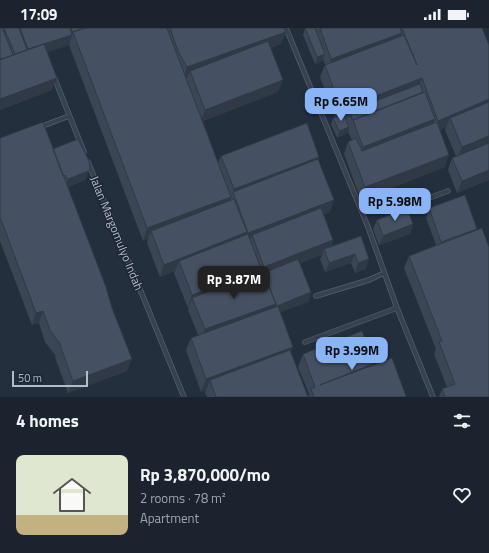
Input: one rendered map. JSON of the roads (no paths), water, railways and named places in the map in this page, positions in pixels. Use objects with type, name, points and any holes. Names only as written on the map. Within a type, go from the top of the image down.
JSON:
[{"type":"lane","points":[[286,28],[368,227],[397,308],[433,397]]},
{"type":"lane","name":"Jalan Margomulyo Indah","points":[[51,69],[184,397]]},
{"type":"lane","points":[[35,128],[69,116]]},
{"type":"lane","points":[[387,217],[407,206],[448,191]]},
{"type":"lane","points":[[368,227],[374,225]]},
{"type":"lane","points":[[316,296],[369,280],[384,273]]},
{"type":"lane","points":[[305,342],[397,308]]}]
